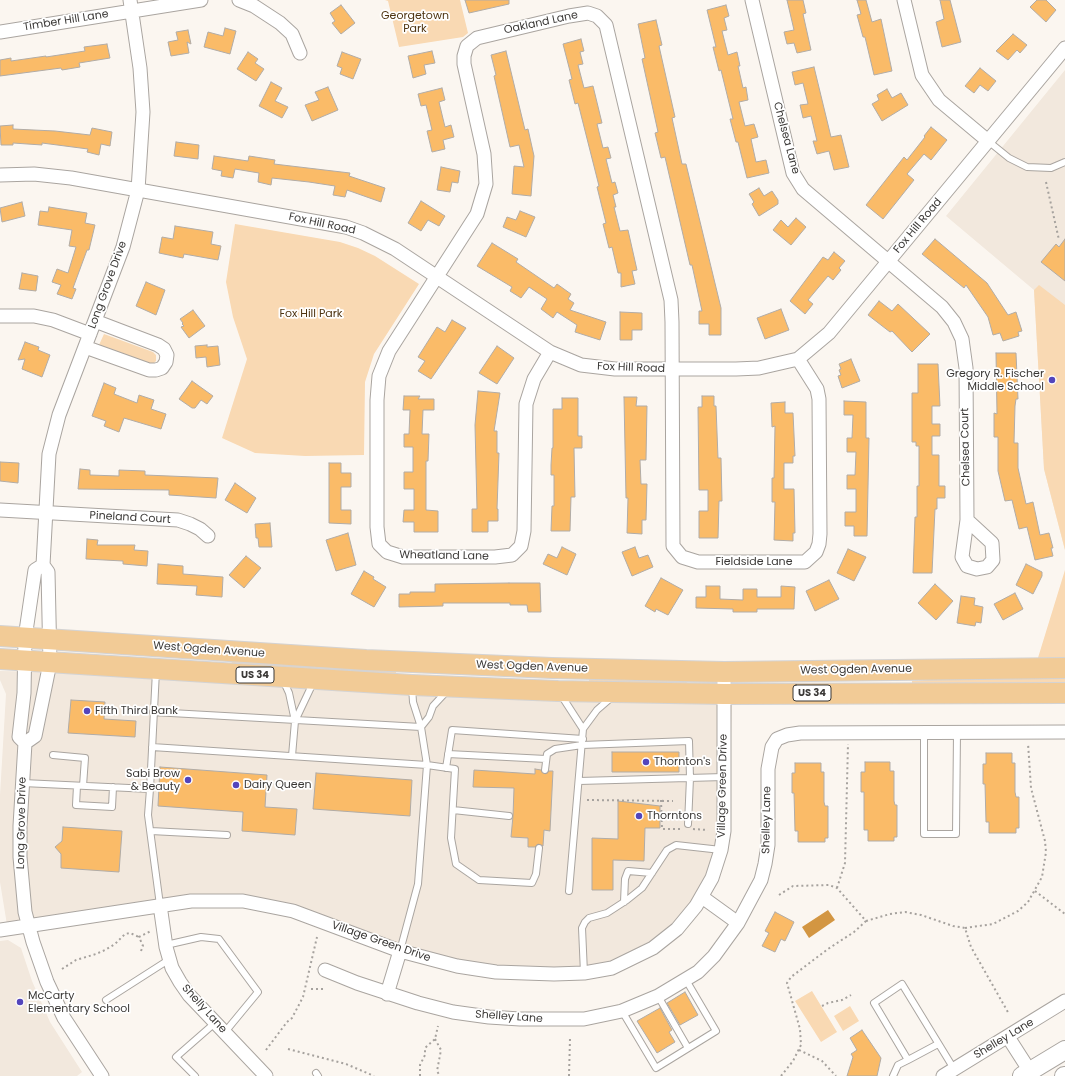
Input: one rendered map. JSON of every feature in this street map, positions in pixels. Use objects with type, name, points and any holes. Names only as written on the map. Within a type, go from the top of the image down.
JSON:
[{"type":"main road","name":"West Ogden Avenue","points":[[0,636],[421,662],[552,668],[724,672],[1065,668]]},
{"type":"main road","name":"West Ogden Avenue","points":[[0,659],[412,685],[558,691],[724,694],[1065,693]]},
{"type":"main road","points":[[412,685],[421,662]]},
{"type":"main road","points":[[1028,1074],[1065,1050]]},
{"type":"street","name":"Timber Hill Lane","points":[[0,32],[130,5],[201,0]]},
{"type":"street","points":[[239,0],[254,6],[280,23],[292,34],[300,53]]},
{"type":"street","name":"Chelsea Lane","points":[[752,0],[794,173],[807,194],[888,262]]},
{"type":"street","points":[[904,0],[922,75],[939,100],[988,141]]},
{"type":"street","name":"Long Grove Drive","points":[[25,743],[35,736],[50,663],[48,572],[43,564],[47,513],[49,454],[54,432],[123,247],[138,190],[143,112],[140,68],[130,5]]},
{"type":"street","name":"Oakland Lane","points":[[437,276],[477,214],[486,184],[484,154],[464,64],[464,56],[467,46],[476,38],[569,16],[588,13],[597,16],[606,25],[668,285],[672,322],[672,369]]},
{"type":"street","name":"Fox Hill Road","points":[[0,174],[34,174],[71,178],[346,227],[383,242],[437,276],[550,352],[581,365],[597,368],[759,368],[798,359],[829,333],[1065,48]]},
{"type":"street","name":"Chelsea Court","points":[[888,262],[942,307],[954,322],[962,339],[966,368],[967,520]]},
{"type":"street","name":"Wheatland Lane","points":[[437,276],[389,351],[379,376],[377,400],[377,527],[379,544],[387,552],[403,557],[494,557],[512,555],[521,546],[524,531],[526,404],[528,393],[534,379],[550,352]]},
{"type":"street","points":[[0,316],[34,316],[53,320],[90,334]]},
{"type":"street","points":[[85,347],[149,370],[162,368],[166,362],[167,356],[164,349],[158,345],[95,321]]},
{"type":"street","name":"Fieldside Lane","points":[[672,369],[673,546],[682,557],[690,561],[805,562],[816,552],[819,544],[820,420],[817,389],[798,359]]},
{"type":"street","name":"Pineland Court","points":[[0,510],[178,520],[195,526],[208,536]]},
{"type":"street","name":"Long Grove Drive","points":[[43,564],[36,570],[25,638],[24,693],[19,737],[25,743],[20,857],[28,926],[47,982],[75,1037],[102,1076]]},
{"type":"street","name":"Village Green Drive","points":[[0,930],[216,899],[268,905],[293,911],[400,951],[449,964],[496,972],[554,974],[612,968],[653,948],[677,929],[702,897],[712,878],[721,850],[724,831],[724,672]]},
{"type":"street","name":"Shelley Lane","points":[[325,970],[387,994],[453,1012],[520,1019],[584,1019],[622,1011],[658,996],[698,972],[714,956],[738,923],[760,880],[765,864],[768,844],[768,769],[772,747],[777,739],[787,735],[800,733],[1065,732]]},
{"type":"street","points":[[702,897],[738,923]]},
{"type":"street","name":"Shelly Lane","points":[[160,906],[166,945],[170,959],[180,982],[189,995],[266,1076]]},
{"type":"street","points":[[387,994],[400,951]]},
{"type":"street","name":"Shelley Lane","points":[[948,1073],[1065,1001]]},
{"type":"street","points":[[1008,1037],[1028,1074]]},
{"type":"lane","points":[[988,141],[1009,158],[1027,167],[1051,168],[1065,162]]},
{"type":"lane","points":[[157,669],[153,712],[148,816],[160,906]]},
{"type":"lane","points":[[281,677],[289,693],[295,721],[292,756]]},
{"type":"lane","points":[[295,721],[315,679]]},
{"type":"lane","points":[[400,951],[418,884],[426,765],[421,728],[413,702],[412,685]]},
{"type":"lane","points":[[421,728],[439,698],[453,686]]},
{"type":"lane","points":[[558,691],[583,729]]},
{"type":"lane","points":[[569,892],[583,729],[597,710],[617,692]]},
{"type":"lane","points":[[153,712],[421,728]]},
{"type":"lane","points":[[446,768],[452,730],[582,742],[689,742],[690,778],[688,824]]},
{"type":"lane","points":[[924,732],[924,834],[956,834],[957,732]]},
{"type":"lane","points":[[545,770],[547,754],[555,749],[582,742]]},
{"type":"lane","points":[[152,747],[426,765],[455,769],[451,838],[456,864],[479,880],[532,883],[536,874],[539,848]]},
{"type":"lane","points":[[448,754],[546,759]]},
{"type":"lane","points":[[53,755],[85,758],[76,805],[112,807],[113,787]]},
{"type":"lane","points":[[579,781],[724,777]]},
{"type":"lane","points":[[23,783],[150,789]]},
{"type":"lane","points":[[453,810],[509,816]]},
{"type":"lane","points":[[151,830],[227,835]]},
{"type":"lane","points":[[584,972],[582,928],[585,922],[590,918],[607,913],[642,888],[667,850],[676,845],[721,850]]},
{"type":"lane","points":[[624,902],[625,879],[628,872],[652,873]]},
{"type":"lane","points":[[166,945],[201,936],[218,939],[258,992],[225,1032]]},
{"type":"lane","points":[[106,1000],[170,959]]},
{"type":"lane","points":[[622,1011],[656,1068],[716,1031],[686,980]]},
{"type":"lane","points":[[908,1060],[874,1003],[902,984],[938,1044],[948,1073]]},
{"type":"lane","points":[[658,996],[688,1048]]},
{"type":"lane","points":[[195,1076],[176,1057],[216,1022]]},
{"type":"lane","points":[[892,1076],[898,1065],[938,1044]]},
{"type":"path","points":[[1046,182],[1059,240]]},
{"type":"path","points":[[781,1076],[801,1045],[800,1029],[787,983],[791,977],[828,949],[854,932],[866,921],[890,914],[905,912],[966,928],[993,924],[1006,919],[1028,902],[1042,877],[1046,852],[1045,841],[1030,788],[1027,732]]},
{"type":"path","points":[[837,888],[845,863],[848,743]]},
{"type":"path","points":[[587,800],[673,801]]},
{"type":"path","points":[[661,800],[662,830]]},
{"type":"path","points":[[779,895],[793,886],[829,885],[837,888],[866,921]]},
{"type":"path","points":[[1035,891],[1065,914]]},
{"type":"path","points":[[966,928],[971,947],[1009,1014]]},
{"type":"path","points":[[139,937],[155,930]]},
{"type":"path","points":[[62,969],[76,960],[105,950],[115,944],[125,934],[130,933],[139,937],[143,946],[142,951]]},
{"type":"path","points":[[266,1050],[287,1022],[292,1018],[303,997],[317,937]]},
{"type":"path","points":[[311,988],[323,989]]},
{"type":"path","points":[[822,1006],[842,1000],[851,995]]},
{"type":"path","points":[[420,1076],[420,1065],[426,1055],[425,1048],[435,1039],[438,1026]]},
{"type":"path","points":[[569,1076],[570,1038]]},
{"type":"path","points":[[435,1039],[441,1050],[437,1071],[440,1076]]},
{"type":"path","points":[[288,1049],[346,1064],[374,1076]]},
{"type":"path","points":[[799,1050],[822,1061],[836,1076]]},
{"type":"shaded area","name":"Gregory R. Fischer Middle School","points":[[1065,70],[1065,550],[1044,469],[1034,290],[946,216]]},
{"type":"shaded area","points":[[0,671],[132,674],[732,702],[728,834],[699,909],[627,966],[512,979],[292,914],[245,903],[190,902],[8,931],[0,882],[0,795],[6,694],[0,680]]},
{"type":"shaded area","points":[[828,910],[835,920],[809,938],[802,927]]},
{"type":"shaded area","name":"McCarty Elementary School","points":[[8,940],[21,948],[32,981],[50,1022],[82,1072],[77,1076],[0,1076],[0,941]]},
{"type":"green space","name":"Georgetown Park","points":[[385,0],[460,0],[468,33],[463,37],[399,47],[388,1]]},
{"type":"green space","name":"Fox Hill Park","points":[[235,224],[340,242],[375,256],[419,284],[374,354],[365,382],[364,455],[305,456],[255,453],[222,438],[247,359],[233,317],[226,282]]},
{"type":"green space","points":[[1039,285],[1065,305],[1065,550],[1044,469],[1034,290]]},
{"type":"green space","points":[[104,334],[153,352],[156,355],[156,361],[152,365],[99,345]]},
{"type":"green space","points":[[1065,570],[1065,660],[1037,661]]},
{"type":"green space","points":[[232,661],[396,669],[396,676],[231,666]]},
{"type":"green space","points":[[656,677],[687,681],[686,686],[589,683],[589,679]]},
{"type":"green space","points":[[1065,677],[1065,685],[912,685],[912,681],[958,678]]},
{"type":"green space","points":[[812,991],[837,1032],[821,1042],[795,1001]]},
{"type":"green space","points":[[850,1006],[859,1021],[843,1031],[834,1016]]},
{"type":"building","points":[[465,0],[509,0],[509,4],[469,13]]},
{"type":"building","points":[[787,0],[803,0],[806,13],[803,14],[811,50],[797,53],[794,43],[787,44],[784,32],[794,30]]},
{"type":"building","points":[[857,0],[866,0],[872,22],[881,19],[892,71],[874,75],[865,37],[863,37],[857,15],[861,14]]},
{"type":"building","points":[[940,0],[950,0],[961,42],[942,47],[936,22],[944,19]]},
{"type":"building","points":[[1037,0],[1046,0],[1056,10],[1046,22],[1030,7]]},
{"type":"building","points":[[341,5],[355,23],[341,34],[332,23],[335,21],[330,13]]},
{"type":"building","points":[[726,5],[729,16],[724,18],[727,30],[722,31],[728,55],[737,52],[740,66],[738,66],[743,88],[746,87],[748,100],[739,102],[745,126],[754,124],[758,137],[751,139],[756,162],[766,160],[769,173],[747,178],[738,142],[736,142],[730,119],[733,119],[721,70],[719,71],[713,47],[716,47],[707,10]]},
{"type":"building","points":[[656,20],[662,45],[659,46],[675,117],[672,118],[682,164],[686,164],[721,308],[721,335],[709,335],[709,324],[699,324],[699,311],[702,311],[692,265],[690,265],[665,157],[661,158],[655,133],[658,132],[642,59],[645,58],[638,24]]},
{"type":"building","points":[[225,28],[236,31],[230,54],[204,47],[208,32],[223,36]]},
{"type":"building","points":[[188,30],[191,44],[187,42],[189,53],[171,56],[168,42],[178,40],[176,32]]},
{"type":"building","points":[[1013,34],[1027,45],[1020,53],[1017,50],[1008,60],[996,51]]},
{"type":"building","points":[[581,39],[584,51],[580,52],[583,64],[578,65],[584,88],[593,86],[602,123],[597,124],[603,148],[608,147],[611,158],[606,159],[612,183],[615,182],[618,193],[613,195],[616,207],[614,207],[620,231],[628,230],[637,270],[632,271],[635,284],[621,287],[621,273],[618,273],[612,247],[609,248],[603,224],[606,223],[597,187],[599,186],[578,103],[575,104],[569,80],[572,79],[563,44]]},
{"type":"building","points":[[107,44],[110,58],[79,63],[80,67],[0,76],[0,60],[11,58],[11,61],[46,57],[85,51],[84,47]]},
{"type":"building","points":[[432,51],[435,63],[424,65],[426,74],[413,78],[408,56]]},
{"type":"building","points":[[506,51],[525,130],[528,129],[534,156],[531,196],[512,194],[514,166],[524,167],[519,145],[510,147],[494,76],[496,75],[491,55]]},
{"type":"building","points":[[248,52],[258,59],[255,63],[264,69],[256,81],[237,69]]},
{"type":"building","points":[[342,52],[361,59],[353,79],[340,74],[342,68],[337,66]]},
{"type":"building","points":[[814,67],[831,137],[841,135],[849,167],[834,170],[829,151],[817,154],[813,141],[817,141],[811,116],[803,118],[800,105],[808,104],[803,83],[795,85],[792,72]]},
{"type":"building","points":[[980,68],[996,81],[988,91],[980,85],[974,93],[965,86]]},
{"type":"building","points":[[271,82],[282,88],[275,101],[288,107],[282,118],[259,106]]},
{"type":"building","points":[[328,87],[338,110],[312,121],[305,105],[319,100],[315,92]]},
{"type":"building","points":[[442,88],[445,100],[439,102],[445,127],[451,125],[454,137],[443,140],[445,149],[432,152],[427,131],[432,130],[426,105],[421,106],[418,94]]},
{"type":"building","points":[[887,89],[892,98],[901,93],[908,105],[882,121],[872,104],[879,100],[877,95]]},
{"type":"building","points":[[13,125],[13,129],[55,131],[90,135],[92,128],[112,132],[110,146],[101,144],[99,155],[87,152],[88,149],[42,143],[42,145],[13,143],[13,145],[1,145],[0,126]]},
{"type":"building","points":[[931,127],[947,140],[931,160],[924,154],[907,174],[914,180],[883,219],[866,205],[904,157],[907,160]]},
{"type":"building","points":[[176,142],[199,145],[198,159],[174,156]]},
{"type":"building","points":[[214,156],[248,161],[249,156],[275,160],[274,164],[350,173],[349,176],[385,188],[381,202],[347,190],[345,197],[333,195],[335,186],[272,178],[271,185],[258,182],[259,173],[235,169],[233,178],[221,176],[222,171],[212,169]]},
{"type":"building","points":[[441,167],[460,171],[458,183],[452,182],[450,192],[437,190]]},
{"type":"building","points":[[759,188],[764,196],[772,191],[778,200],[778,204],[759,216],[752,204],[754,202],[749,194]]},
{"type":"building","points":[[421,201],[445,216],[439,226],[428,220],[421,231],[408,223]]},
{"type":"building","points":[[22,202],[25,216],[2,222],[0,208]]},
{"type":"building","points":[[49,207],[87,213],[85,223],[95,225],[89,250],[87,250],[73,288],[76,289],[72,299],[57,294],[61,285],[52,282],[57,269],[68,273],[76,247],[69,246],[72,230],[38,225],[40,211],[48,212]]},
{"type":"building","points":[[520,211],[535,217],[526,237],[503,227],[507,217],[516,220]]},
{"type":"building","points":[[796,218],[806,227],[791,245],[773,230],[781,220],[788,227]]},
{"type":"building","points":[[175,226],[213,232],[211,244],[221,246],[218,260],[184,254],[183,258],[159,253],[162,237],[173,239]]},
{"type":"building","points":[[935,239],[987,283],[1008,315],[1016,312],[1022,331],[1018,332],[1019,336],[1003,341],[1000,333],[993,335],[988,317],[966,285],[964,288],[922,254]]},
{"type":"building","points":[[1065,239],[1065,281],[1041,262],[1056,244],[1059,247]]},
{"type":"building","points":[[492,243],[518,259],[516,262],[554,288],[557,284],[571,294],[568,299],[574,303],[570,310],[606,322],[600,340],[575,332],[577,325],[557,312],[553,318],[541,309],[547,299],[529,287],[521,298],[510,291],[512,287],[477,266]]},
{"type":"building","points":[[834,252],[845,261],[839,268],[841,270],[833,280],[828,276],[808,300],[813,304],[805,314],[790,301],[823,257],[828,260]]},
{"type":"building","points":[[22,273],[38,276],[36,291],[19,289]]},
{"type":"building","points":[[146,282],[165,290],[156,315],[136,306]]},
{"type":"building","points":[[879,301],[892,311],[898,304],[930,334],[912,352],[892,331],[890,332],[868,315]]},
{"type":"building","points":[[781,309],[789,330],[765,339],[757,318]]},
{"type":"building","points":[[193,310],[205,326],[189,338],[181,327],[184,326],[180,319]]},
{"type":"building","points":[[620,312],[642,313],[642,330],[632,330],[632,340],[620,340]]},
{"type":"building","points":[[452,320],[466,328],[431,379],[418,371],[425,361],[418,357],[437,327],[445,332]]},
{"type":"building","points":[[25,342],[39,347],[38,350],[50,355],[42,377],[22,369],[25,359],[18,360]]},
{"type":"building","points":[[207,345],[207,347],[218,346],[220,365],[207,367],[206,357],[196,358],[195,346]]},
{"type":"building","points":[[497,346],[514,358],[497,384],[479,373]]},
{"type":"building","points":[[996,353],[1016,353],[1018,399],[1016,399],[1015,406],[1014,443],[1018,443],[1018,468],[1026,504],[1033,502],[1040,535],[1049,533],[1053,548],[1051,548],[1053,556],[1035,560],[1027,527],[1019,529],[1012,500],[1005,501],[998,471],[998,437],[994,437],[994,413],[997,414]]},
{"type":"building","points":[[851,359],[860,381],[842,388],[838,376],[841,375],[839,364]]},
{"type":"building","points":[[918,364],[938,364],[940,406],[932,406],[932,424],[940,424],[940,436],[932,436],[932,455],[939,455],[939,486],[945,486],[945,498],[937,498],[937,509],[935,509],[932,573],[913,573],[915,517],[917,517],[917,486],[919,486],[919,446],[916,446],[916,442],[912,442],[912,393],[918,393]]},
{"type":"building","points":[[192,381],[213,396],[207,404],[201,400],[195,408],[192,408],[179,399]]},
{"type":"building","points":[[104,383],[116,388],[114,394],[137,403],[139,395],[154,400],[151,409],[166,414],[161,429],[124,418],[119,432],[104,426],[106,421],[92,416]]},
{"type":"building","points":[[478,391],[500,393],[494,431],[497,431],[497,453],[499,453],[498,521],[488,521],[488,532],[472,532],[472,509],[477,509],[475,425]]},
{"type":"building","points":[[404,396],[420,396],[418,399],[434,399],[434,410],[423,410],[422,434],[429,434],[428,461],[426,461],[426,510],[438,511],[438,532],[414,532],[414,522],[403,522],[404,510],[414,510],[414,489],[404,489],[404,472],[413,472],[413,447],[404,447],[404,434],[409,434],[410,410],[403,410]]},
{"type":"building","points":[[702,396],[714,396],[714,406],[716,406],[718,458],[721,458],[722,501],[719,501],[718,538],[699,538],[699,511],[708,511],[708,490],[699,490],[698,407],[702,407]]},
{"type":"building","points":[[624,397],[637,397],[636,406],[647,406],[646,460],[640,460],[641,484],[647,484],[646,520],[642,520],[642,534],[627,533],[628,498],[626,498]]},
{"type":"building","points":[[562,398],[578,398],[578,436],[582,436],[582,448],[574,448],[575,497],[571,497],[570,531],[551,531],[552,506],[554,506],[554,475],[551,475],[553,409],[562,409]]},
{"type":"building","points":[[844,401],[866,402],[866,438],[869,438],[867,536],[854,536],[854,526],[845,526],[845,512],[856,512],[856,489],[847,489],[847,475],[855,475],[856,452],[847,452],[847,438],[852,438],[853,415],[844,415]]},
{"type":"building","points":[[785,402],[785,413],[793,413],[795,456],[793,456],[793,463],[784,463],[784,489],[794,489],[795,533],[793,533],[793,541],[774,540],[775,502],[772,502],[772,478],[774,478],[775,426],[772,427],[771,403]]},
{"type":"building","points":[[0,462],[19,463],[18,483],[0,481]]},
{"type":"building","points":[[329,463],[341,463],[341,473],[351,473],[351,487],[341,487],[341,510],[351,510],[351,524],[329,523]]},
{"type":"building","points":[[80,469],[90,470],[90,475],[119,476],[119,470],[145,471],[145,475],[218,478],[216,498],[169,495],[169,490],[78,489]]},
{"type":"building","points":[[235,483],[256,498],[247,513],[225,500]]},
{"type":"building","points":[[270,523],[272,547],[259,547],[258,538],[256,538],[255,524]]},
{"type":"building","points":[[348,533],[356,565],[336,571],[326,540]]},
{"type":"building","points":[[87,539],[98,540],[97,545],[135,545],[134,550],[148,551],[147,566],[123,564],[123,561],[86,559]]},
{"type":"building","points":[[562,547],[576,554],[567,575],[543,564],[548,554],[557,558]]},
{"type":"building","points":[[635,547],[639,558],[648,555],[653,567],[632,576],[622,552]]},
{"type":"building","points":[[848,549],[866,557],[854,581],[837,573]]},
{"type":"building","points":[[246,556],[261,568],[244,588],[229,575]]},
{"type":"building","points":[[158,564],[183,566],[183,574],[223,577],[222,597],[196,595],[197,586],[157,584]]},
{"type":"building","points":[[1026,564],[1042,572],[1042,576],[1033,594],[1016,585]]},
{"type":"building","points":[[364,571],[386,587],[374,607],[351,594]]},
{"type":"building","points":[[661,578],[683,590],[668,615],[656,609],[655,612],[645,606]]},
{"type":"building","points":[[829,580],[839,599],[815,611],[806,591]]},
{"type":"building","points":[[540,583],[541,612],[528,612],[527,605],[510,605],[510,603],[443,603],[443,606],[399,607],[399,594],[410,594],[410,592],[435,592],[435,584]]},
{"type":"building","points":[[935,584],[953,601],[936,620],[918,603]]},
{"type":"building","points":[[706,586],[720,586],[720,599],[743,600],[743,589],[757,589],[757,597],[781,597],[781,586],[795,587],[794,609],[757,609],[757,612],[733,612],[733,609],[696,608],[696,597],[706,597]]},
{"type":"building","points":[[1015,593],[1023,609],[1003,620],[994,604]]},
{"type":"building","points":[[961,596],[975,598],[974,605],[983,607],[981,623],[976,622],[975,626],[957,623]]},
{"type":"building","name":"Fifth Third Bank","points":[[71,700],[105,702],[104,719],[136,721],[135,737],[68,733]]},
{"type":"building","name":"Thornton's","points":[[612,752],[679,752],[679,772],[612,772]]},
{"type":"building","points":[[986,753],[1012,753],[1012,763],[1015,763],[1015,792],[1016,797],[1019,797],[1019,828],[1016,828],[1016,833],[989,833],[989,822],[986,822],[985,784],[983,784],[983,764],[986,764]]},
{"type":"building","points":[[865,762],[890,762],[890,771],[894,771],[894,801],[895,805],[897,805],[897,837],[894,837],[894,841],[868,841],[868,830],[864,830],[864,792],[861,792],[861,772],[865,772]]},
{"type":"building","points":[[795,763],[821,763],[821,772],[824,772],[824,802],[825,806],[828,806],[828,838],[825,838],[825,842],[798,842],[798,831],[795,831],[794,793],[792,793],[792,773],[795,773]]},
{"type":"building","points":[[160,767],[267,775],[265,807],[297,809],[295,835],[242,831],[243,812],[158,806]]},
{"type":"building","points":[[535,769],[541,770],[545,774],[549,771],[553,771],[550,831],[544,830],[543,846],[538,844],[535,847],[528,847],[528,838],[511,837],[514,788],[473,787],[474,770],[535,774]]},
{"type":"building","points":[[316,773],[412,780],[410,816],[313,809]]},
{"type":"building","points":[[618,801],[660,806],[660,828],[645,828],[644,861],[613,860],[613,890],[592,890],[592,838],[618,839]]},
{"type":"building","points":[[63,827],[122,831],[119,872],[61,868],[61,854],[55,847],[62,841]]},
{"type":"building","points":[[775,912],[794,922],[785,941],[781,939],[775,952],[762,946],[769,933],[765,931]]},
{"type":"building","points":[[685,992],[698,1015],[680,1025],[667,1003]]},
{"type":"building","points":[[660,1008],[672,1030],[669,1032],[675,1042],[657,1053],[637,1021]]},
{"type":"building","points":[[862,1030],[881,1058],[877,1076],[847,1076],[853,1057],[851,1054],[857,1050],[850,1038]]},
{"type":"place","name":"Gregory R. Fischer Middle School","points":[[1052,380]]},
{"type":"place","name":"Fifth Third Bank","points":[[87,711]]},
{"type":"place","name":"Thornton's","points":[[646,762]]},
{"type":"place","name":"Sabi Brow & Beauty","points":[[188,780]]},
{"type":"place","name":"Dairy Queen","points":[[236,785]]},
{"type":"place","name":"Thorntons","points":[[639,816]]},
{"type":"place","name":"McCarty Elementary School","points":[[20,1002]]}]
